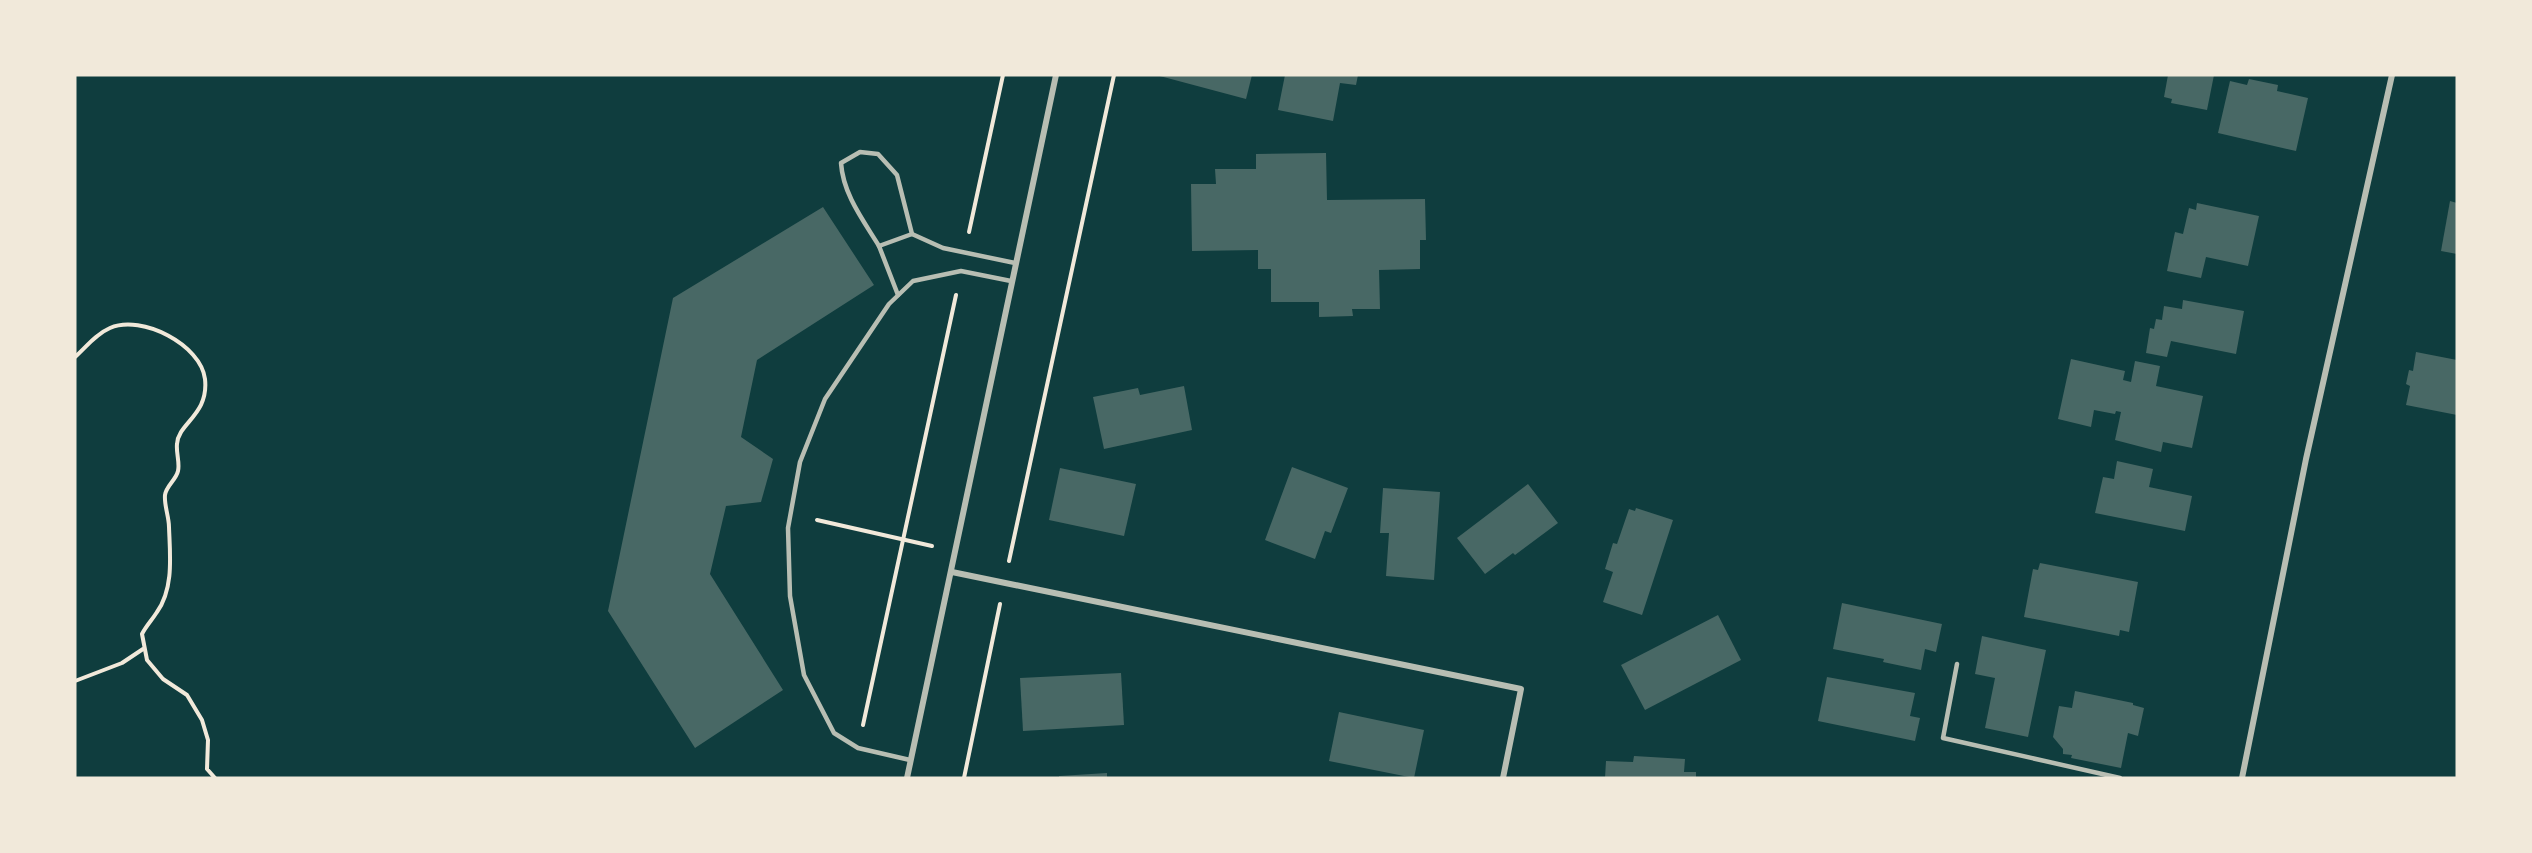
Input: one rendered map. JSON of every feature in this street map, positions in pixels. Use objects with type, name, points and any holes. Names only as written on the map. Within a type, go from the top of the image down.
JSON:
[{"type":"street","points":[[907,778],[957,551],[1011,281],[1056,75]]},
{"type":"street","points":[[2242,778],[2306,459],[2392,75]]},
{"type":"street","points":[[952,572],[1521,689],[1503,778]]},
{"type":"lane","points":[[898,295],[879,246],[842,179],[841,163],[860,152],[878,154],[897,175],[912,234]]},
{"type":"lane","points":[[879,246],[912,234],[943,248],[1015,263]]},
{"type":"lane","points":[[910,760],[858,748],[834,733],[804,675],[790,597],[788,528],[800,462],[825,399],[889,304],[913,281],[961,271],[1011,281]]},
{"type":"lane","points":[[1957,664],[1943,738],[2120,778]]},
{"type":"path","points":[[965,253],[1004,75]]},
{"type":"path","points":[[964,778],[1114,75]]},
{"type":"path","points":[[858,748],[961,271]]},
{"type":"path","points":[[75,357],[98,335],[112,327],[130,324],[148,326],[164,333],[186,349],[197,361],[205,377],[202,407],[176,442],[178,472],[165,494],[169,521],[169,580],[158,611],[142,634],[143,649],[147,660],[163,679],[187,695],[195,706],[206,729],[207,769],[215,778]]},
{"type":"path","points":[[817,520],[957,551]]},
{"type":"path","points":[[75,681],[122,663],[143,649]]},
{"type":"building","points":[[1156,75],[1252,75],[1246,99]]},
{"type":"building","points":[[1285,75],[1358,75],[1356,85],[1340,83],[1333,121],[1278,110]]},
{"type":"building","points":[[2168,75],[2214,75],[2207,110],[2171,103],[2172,99],[2164,97]]},
{"type":"building","points":[[2249,79],[2278,85],[2277,91],[2308,98],[2296,151],[2218,133],[2230,81],[2247,85]]},
{"type":"building","points":[[1326,153],[1327,200],[1425,199],[1426,240],[1420,240],[1420,269],[1379,270],[1380,309],[1352,309],[1353,316],[1319,317],[1319,302],[1271,302],[1271,269],[1258,269],[1258,250],[1192,251],[1191,184],[1216,184],[1215,169],[1256,169],[1256,154]]},
{"type":"building","points":[[2450,201],[2457,203],[2457,254],[2441,251]]},
{"type":"building","points":[[2197,203],[2259,216],[2248,266],[2206,257],[2201,278],[2167,271],[2175,232],[2183,234],[2189,208],[2196,210]]},
{"type":"building","points":[[823,207],[874,285],[757,360],[741,437],[773,459],[761,502],[726,506],[710,574],[783,690],[695,748],[608,611],[673,298]]},
{"type":"building","points":[[2183,300],[2244,311],[2236,354],[2171,341],[2167,357],[2146,353],[2150,328],[2154,329],[2156,319],[2162,320],[2164,306],[2182,309]]},
{"type":"building","points":[[2416,352],[2457,360],[2457,415],[2406,405],[2410,386],[2406,384],[2409,370],[2413,371]]},
{"type":"building","points":[[2071,359],[2125,371],[2123,380],[2131,382],[2135,361],[2160,366],[2156,386],[2203,396],[2192,448],[2163,442],[2161,452],[2115,440],[2121,412],[2116,411],[2115,414],[2094,410],[2091,427],[2058,419]]},
{"type":"building","points":[[1184,386],[1192,430],[1104,449],[1093,397],[1138,388],[1140,395]]},
{"type":"building","points":[[2117,461],[2153,469],[2149,487],[2192,496],[2185,531],[2095,513],[2103,477],[2114,479]]},
{"type":"building","points":[[1292,467],[1348,488],[1331,533],[1325,531],[1315,559],[1265,540]]},
{"type":"building","points":[[1060,468],[1136,484],[1124,536],[1049,520]]},
{"type":"building","points":[[1528,484],[1558,523],[1485,574],[1457,538]]},
{"type":"building","points":[[1383,488],[1440,492],[1434,580],[1386,576],[1389,533],[1380,533]]},
{"type":"building","points":[[1636,508],[1673,520],[1642,615],[1603,602],[1613,572],[1605,569],[1613,543],[1617,544],[1629,509],[1635,511]]},
{"type":"building","points":[[2040,563],[2138,582],[2129,632],[2120,630],[2119,636],[2024,617],[2033,569],[2038,570]]},
{"type":"building","points":[[1842,603],[1942,624],[1936,652],[1925,649],[1921,670],[1883,662],[1884,659],[1833,649]]},
{"type":"building","points":[[1718,615],[1741,660],[1645,710],[1621,665]]},
{"type":"building","points":[[1982,636],[2046,650],[2028,737],[1985,728],[1995,678],[1975,674]]},
{"type":"building","points":[[1121,673],[1124,725],[1023,731],[1020,678]]},
{"type":"building","points":[[1827,677],[1915,693],[1910,716],[1920,718],[1915,741],[1818,721]]},
{"type":"building","points":[[2075,691],[2133,703],[2133,705],[2144,708],[2138,736],[2128,733],[2121,768],[2071,758],[2072,755],[2063,754],[2063,749],[2053,737],[2059,706],[2072,708]]},
{"type":"building","points":[[1339,712],[1424,730],[1414,778],[1329,761]]},
{"type":"building","points":[[1634,756],[1685,759],[1684,772],[1696,772],[1696,778],[1605,778],[1606,761],[1633,762]]},
{"type":"building","points":[[1107,773],[1107,778],[1059,778],[1059,776]]}]
